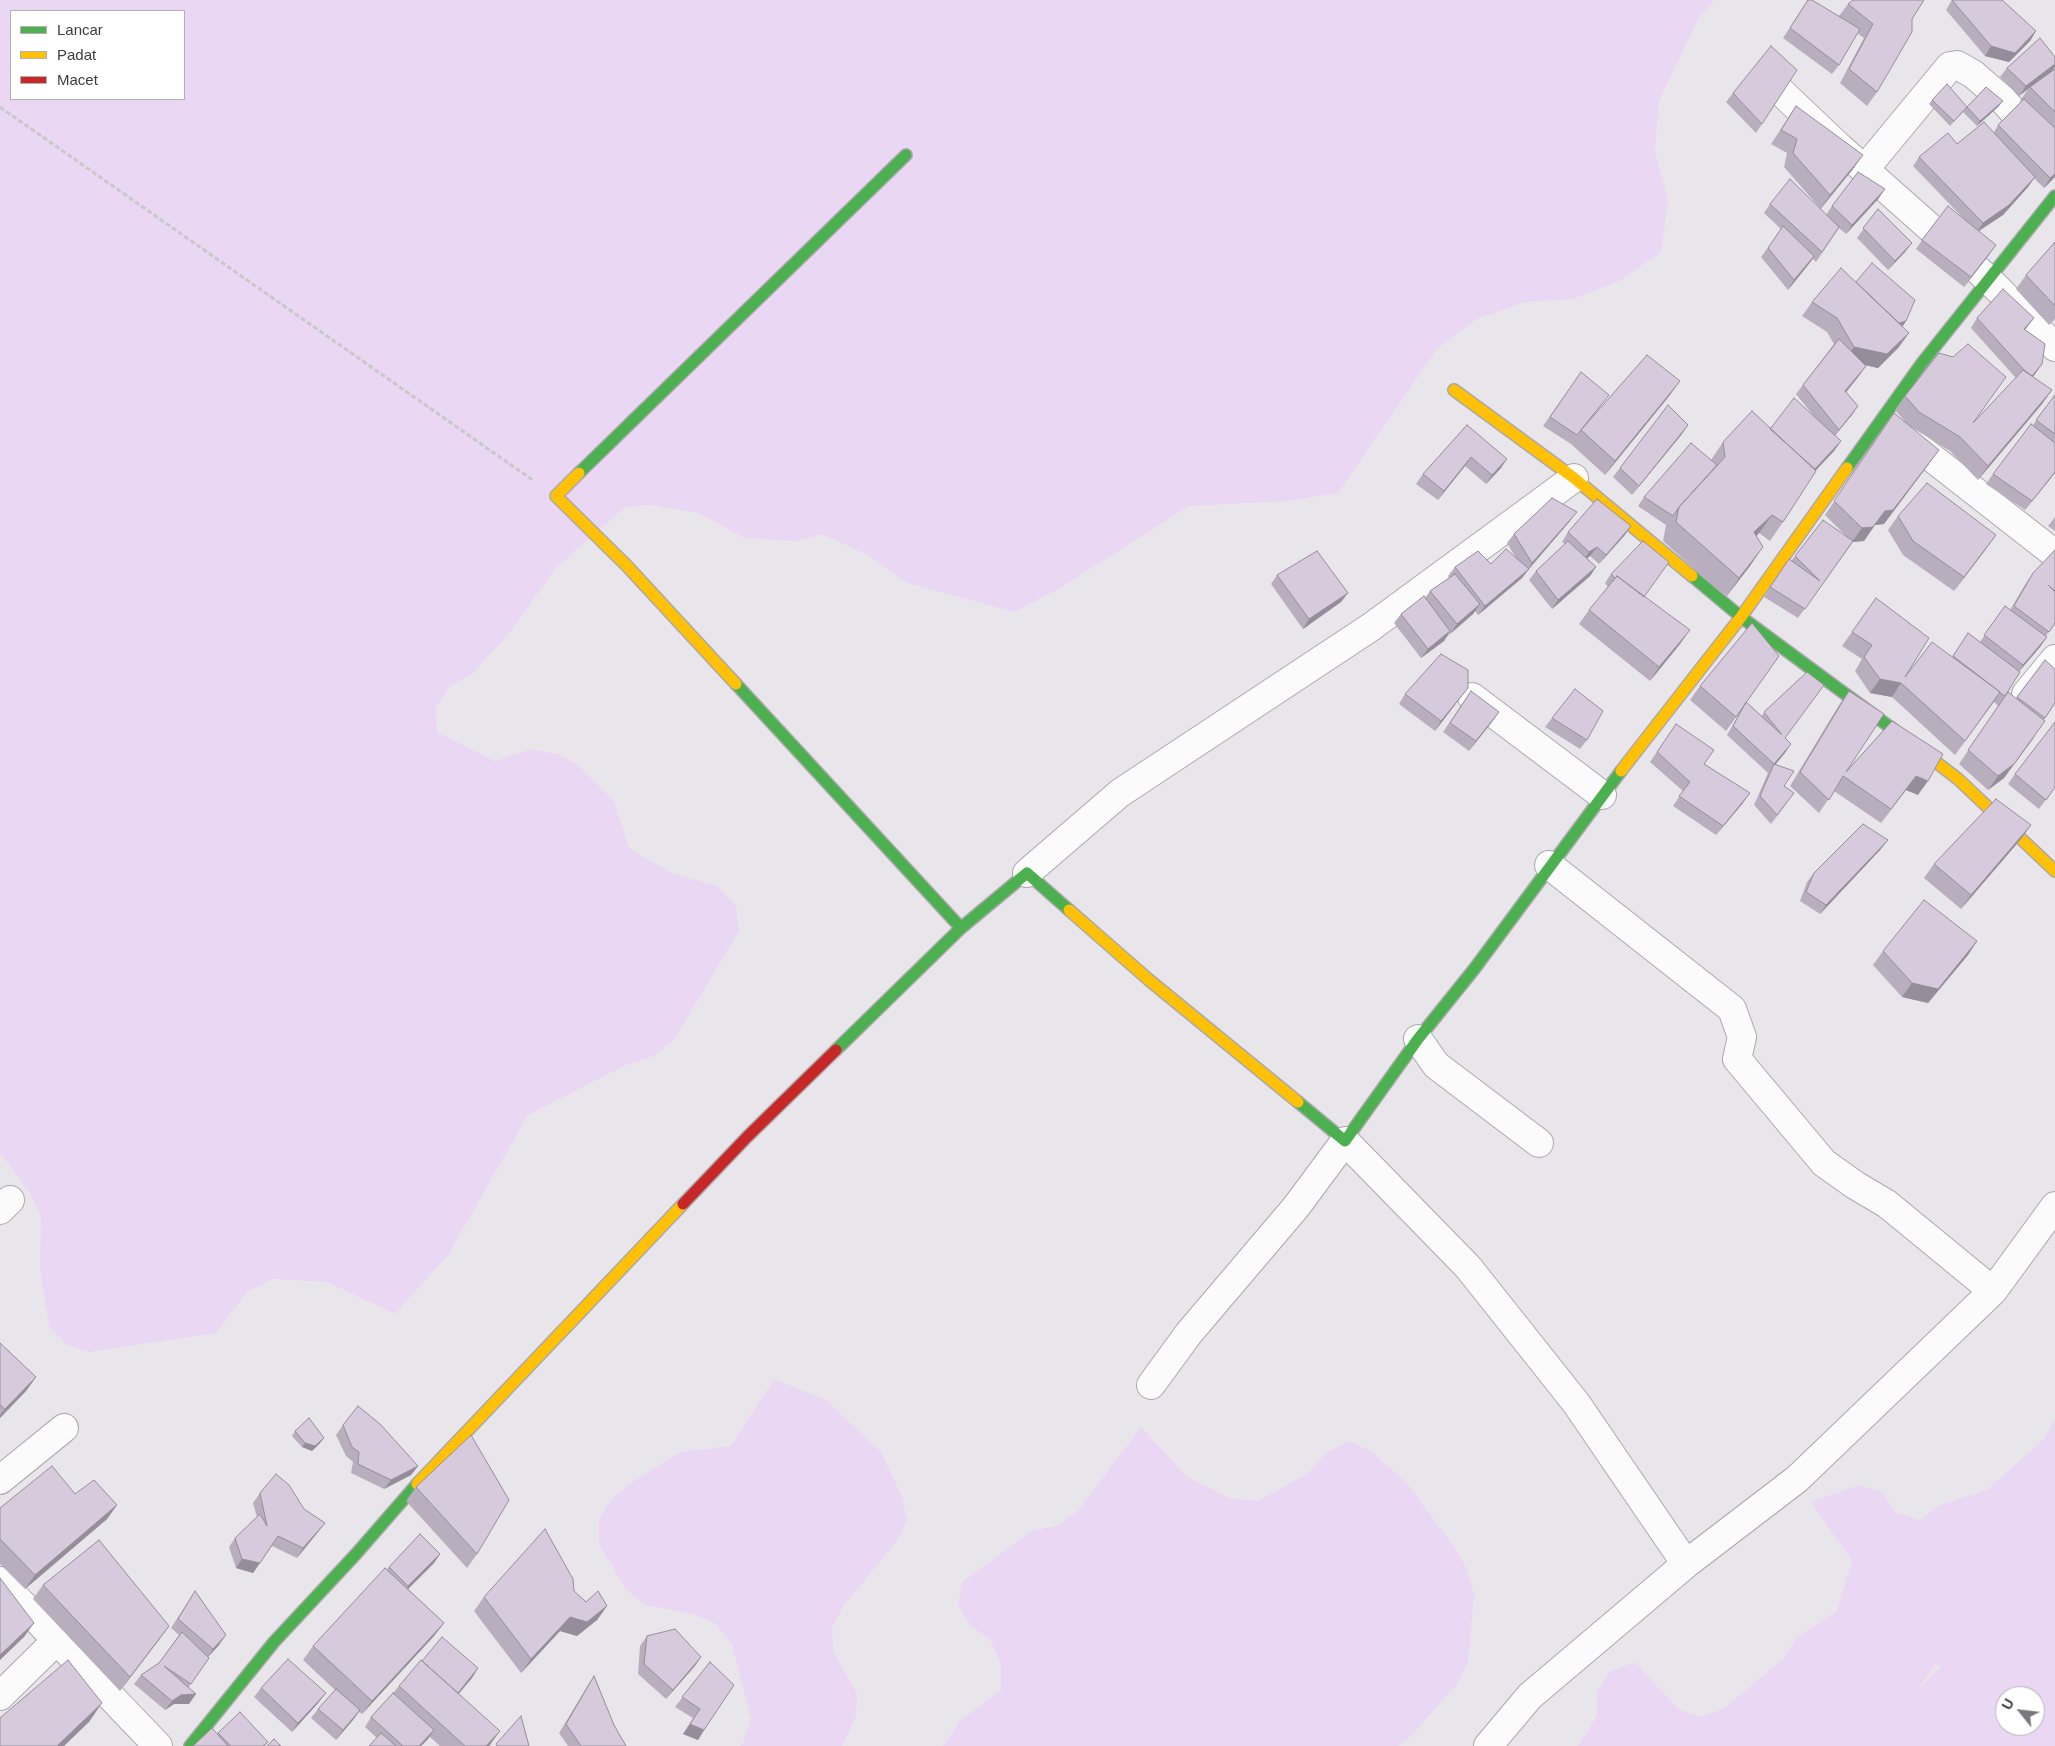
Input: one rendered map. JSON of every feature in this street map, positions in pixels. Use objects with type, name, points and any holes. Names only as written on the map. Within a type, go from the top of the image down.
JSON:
[{"type":"street","points":[[1864,170],[1950,66],[1957,65],[1973,74],[2002,99],[2055,158]]},
{"type":"street","points":[[1776,87],[1864,170],[1989,280],[2055,347]]},
{"type":"street","points":[[906,156],[556,496],[627,566],[960,928]]},
{"type":"street","points":[[1151,1384],[1189,1333],[1296,1207],[1418,1039],[1475,968],[1549,865],[1740,617],[1922,363],[2055,196]]},
{"type":"street","points":[[1454,390],[1574,478],[1740,617],[1896,731],[1958,779],[2055,871]]},
{"type":"street","points":[[1882,418],[2055,554]]},
{"type":"street","points":[[190,1746],[274,1642],[356,1554],[403,1499],[748,1136],[960,928],[1120,793],[1371,627],[1574,478]]},
{"type":"street","points":[[2012,712],[2055,659]]},
{"type":"street","points":[[1472,697],[1602,795]]},
{"type":"street","points":[[1958,779],[1976,757]]},
{"type":"street","points":[[1549,865],[1732,1009],[1742,1037],[1737,1059],[1824,1163],[1855,1185],[1887,1204],[1993,1290]]},
{"type":"street","points":[[1027,873],[1149,980],[1345,1141],[1468,1267],[1576,1403],[1686,1564]]},
{"type":"street","points":[[1418,1039],[1436,1065],[1539,1143]]},
{"type":"street","points":[[1488,1746],[1530,1696],[1686,1564],[1798,1479],[1993,1290],[2055,1206]]},
{"type":"street","points":[[0,1480],[64,1428]]},
{"type":"street","points":[[0,1581],[158,1746]]},
{"type":"street","points":[[0,1696],[56,1641]]},
{"type":"path","points":[[0,107],[556,496]]},
{"type":"shaded area","points":[[0,0],[1714,0],[1698,19],[1659,101],[1655,151],[1668,201],[1661,252],[1619,281],[1573,299],[1525,302],[1477,319],[1437,349],[1338,493],[1288,501],[1189,506],[1060,588],[1015,612],[907,583],[868,555],[821,534],[798,541],[744,538],[699,513],[651,505],[625,507],[557,567],[506,637],[472,674],[451,685],[436,707],[437,732],[495,761],[531,749],[558,754],[578,765],[614,801],[629,848],[671,873],[717,886],[736,905],[739,931],[674,1040],[654,1056],[626,1065],[528,1115],[448,1255],[395,1314],[327,1282],[272,1279],[247,1292],[216,1333],[89,1352],[66,1344],[49,1326],[40,1267],[41,1217],[30,1193],[0,1153]]},
{"type":"shaded area","points":[[774,1379],[826,1400],[881,1452],[902,1497],[907,1521],[895,1544],[844,1605],[832,1627],[833,1651],[857,1694],[856,1717],[842,1746],[740,1746],[743,1743],[751,1718],[732,1644],[715,1623],[692,1614],[645,1605],[626,1589],[599,1544],[599,1519],[612,1499],[631,1483],[680,1452],[731,1446]]},
{"type":"shaded area","points":[[2055,1420],[2055,1746],[1578,1746],[1597,1716],[1597,1692],[1611,1671],[1635,1662],[1678,1709],[1701,1717],[1725,1708],[1784,1658],[1796,1638],[1837,1611],[1852,1561],[1811,1502],[1859,1485],[1882,1492],[1895,1512],[1920,1520],[1940,1505],[1987,1490],[2045,1438]],"holes":[[[1935,1665],[1942,1665],[1915,1693]]]},
{"type":"shaded area","points":[[1141,1427],[1187,1477],[1232,1499],[1258,1501],[1308,1473],[1325,1454],[1349,1441],[1371,1451],[1407,1483],[1454,1547],[1467,1569],[1474,1595],[1468,1663],[1457,1684],[1408,1739],[1397,1746],[943,1746],[960,1721],[1001,1690],[1001,1665],[990,1639],[971,1626],[958,1606],[962,1582],[1032,1531],[1056,1526],[1077,1512]]},
{"type":"building","points":[[1808,0],[1812,0],[1860,29],[1839,65],[1790,28]]},
{"type":"building","points":[[1853,0],[1924,0],[1912,19],[1912,32],[1877,92],[1849,69],[1873,24],[1848,4]]},
{"type":"building","points":[[1952,0],[2002,0],[2036,31],[2015,53],[1991,46]]},
{"type":"building","points":[[2040,38],[2055,57],[2055,64],[2026,86],[2007,68]]},
{"type":"building","points":[[1771,46],[1797,70],[1762,124],[1733,93]]},
{"type":"building","points":[[2055,69],[2055,112],[2030,87]]},
{"type":"building","points":[[1947,84],[1967,107],[1954,121],[1932,100]]},
{"type":"building","points":[[1986,87],[2003,101],[1980,121],[1967,107]]},
{"type":"building","points":[[2024,99],[2055,128],[2055,174],[2050,178],[1998,125]]},
{"type":"building","points":[[1796,106],[1863,155],[1830,195],[1793,153],[1797,139],[1781,130]]},
{"type":"building","points":[[1984,122],[2035,177],[2009,205],[1983,223],[1919,157],[1948,133],[1957,144]]},
{"type":"building","points":[[1858,172],[1885,189],[1852,225],[1832,206]]},
{"type":"building","points":[[1790,179],[1839,227],[1822,252],[1770,204]]},
{"type":"building","points":[[1948,206],[1996,245],[1971,277],[1922,240]]},
{"type":"building","points":[[1878,209],[1912,243],[1895,261],[1863,228]]},
{"type":"building","points":[[1783,226],[1814,256],[1794,280],[1768,248]]},
{"type":"building","points":[[2055,242],[2055,306],[2026,275]]},
{"type":"building","points":[[1872,263],[1915,300],[1906,321],[1899,323],[1856,282]]},
{"type":"building","points":[[1841,268],[1909,333],[1887,354],[1854,347],[1837,318],[1812,302]]},
{"type":"building","points":[[2003,289],[2034,318],[2024,329],[2045,344],[2042,364],[2032,376],[2024,370],[1977,318]]},
{"type":"building","points":[[1839,339],[1866,366],[1845,391],[1858,406],[1839,430],[1803,385]]},
{"type":"building","points":[[1968,344],[2006,377],[1973,423],[2023,370],[2052,390],[1988,466],[1960,437],[1919,412],[1905,396],[1939,353],[1953,357]]},
{"type":"building","points":[[1647,355],[1680,381],[1615,461],[1581,430]]},
{"type":"building","points":[[1581,372],[1609,395],[1577,435],[1550,417]]},
{"type":"building","points":[[2055,395],[2055,434],[2036,420]]},
{"type":"building","points":[[1794,398],[1841,441],[1815,469],[1770,429]]},
{"type":"building","points":[[1668,405],[1688,425],[1639,486],[1620,468]]},
{"type":"building","points":[[1752,411],[1816,471],[1783,522],[1772,515],[1754,532],[1763,547],[1739,578],[1676,522],[1679,507],[1725,457],[1723,442]]},
{"type":"building","points":[[1894,413],[1939,450],[1893,510],[1885,511],[1873,527],[1862,528],[1834,501]]},
{"type":"building","points":[[2031,424],[2055,443],[2055,472],[2032,501],[1993,474]]},
{"type":"building","points":[[1467,425],[1507,459],[1492,475],[1471,457],[1444,491],[1423,474]]},
{"type":"building","points":[[1691,443],[1717,465],[1673,516],[1644,497]]},
{"type":"building","points":[[1927,483],[1996,535],[1964,577],[1913,541],[1898,516]]},
{"type":"building","points":[[1552,498],[1577,512],[1532,563],[1514,534]]},
{"type":"building","points":[[1597,499],[1631,526],[1606,555],[1597,547],[1589,552],[1568,532]]},
{"type":"building","points":[[1823,520],[1853,541],[1805,609],[1770,587],[1789,559],[1820,581],[1795,556]]},
{"type":"building","points":[[1568,541],[1596,567],[1558,600],[1536,571]]},
{"type":"building","points":[[1643,541],[1669,562],[1644,597],[1617,576],[1615,578],[1611,574]]},
{"type":"building","points":[[1506,549],[1529,569],[1485,606],[1455,567],[1478,551],[1491,564]]},
{"type":"building","points":[[2055,550],[2055,591],[2048,585],[2055,592],[2055,623],[2049,632],[2014,606],[2033,573]]},
{"type":"building","points":[[1317,551],[1348,593],[1309,619],[1277,575]]},
{"type":"building","points":[[1455,574],[1480,604],[1457,624],[1430,591]]},
{"type":"building","points":[[1617,576],[1690,630],[1659,667],[1589,610]]},
{"type":"building","points":[[1424,596],[1450,631],[1428,649],[1401,614]]},
{"type":"building","points":[[1876,598],[1929,638],[1905,677],[1932,642],[2000,692],[1965,741],[1901,683],[1880,679],[1864,657],[1872,645],[1852,632]]},
{"type":"building","points":[[2005,606],[2047,637],[2023,665],[1984,635]]},
{"type":"building","points":[[1752,623],[1779,656],[1736,717],[1700,686]]},
{"type":"building","points":[[1968,633],[2020,672],[2005,696],[1953,656]]},
{"type":"building","points":[[1441,654],[1468,670],[1468,688],[1441,721],[1405,694]]},
{"type":"building","points":[[2045,660],[2055,669],[2055,703],[2045,718],[2017,697]]},
{"type":"building","points":[[1807,672],[1824,685],[1785,738],[1791,744],[1774,764],[1733,726],[1746,702],[1782,735],[1764,712]]},
{"type":"building","points":[[1575,689],[1603,711],[1587,740],[1552,718]]},
{"type":"building","points":[[1471,691],[1499,712],[1476,741],[1450,723]]},
{"type":"building","points":[[1849,691],[1884,714],[1846,772],[1892,721],[1943,754],[1928,781],[1916,776],[1891,809],[1843,776],[1829,800],[1800,772]]},
{"type":"building","points":[[2008,692],[2045,721],[2014,764],[1998,776],[1968,750]]},
{"type":"building","points":[[2055,722],[2055,787],[2046,800],[2015,774]]},
{"type":"building","points":[[1676,724],[1714,750],[1704,764],[1750,793],[1723,826],[1679,796],[1690,782],[1657,752]]},
{"type":"building","points":[[1774,764],[1794,771],[1784,786],[1794,793],[1777,815],[1760,796]]},
{"type":"building","points":[[1996,799],[2031,825],[1971,895],[1934,864]]},
{"type":"building","points":[[1863,824],[1888,840],[1826,905],[1806,892],[1814,873]]},
{"type":"building","points":[[1924,900],[1977,941],[1938,989],[1912,983],[1883,951]]},
{"type":"building","points":[[0,1343],[36,1377],[5,1409],[0,1405]]},
{"type":"building","points":[[358,1406],[380,1424],[418,1466],[391,1480],[358,1464],[359,1452],[352,1447],[343,1425]]},
{"type":"building","points":[[309,1418],[324,1438],[315,1446],[305,1443],[295,1431]]},
{"type":"building","points":[[471,1435],[509,1500],[477,1554],[416,1487]]},
{"type":"building","points":[[52,1466],[75,1494],[94,1480],[117,1505],[35,1575],[0,1539],[0,1508]]},
{"type":"building","points":[[276,1474],[289,1485],[304,1509],[325,1523],[303,1548],[278,1536],[260,1563],[242,1559],[235,1538],[260,1514],[267,1526],[260,1493]]},
{"type":"building","points":[[545,1529],[573,1579],[574,1591],[586,1602],[598,1591],[607,1606],[587,1622],[570,1617],[531,1659],[484,1597]]},
{"type":"building","points":[[420,1534],[440,1554],[408,1586],[389,1567]]},
{"type":"building","points":[[99,1540],[169,1626],[130,1677],[43,1585]]},
{"type":"building","points":[[385,1568],[444,1623],[372,1701],[313,1646]]},
{"type":"building","points":[[0,1578],[34,1623],[0,1655]]},
{"type":"building","points":[[195,1591],[226,1635],[213,1649],[178,1619]]},
{"type":"building","points":[[675,1629],[701,1657],[673,1690],[644,1664],[647,1636]]},
{"type":"building","points":[[182,1632],[209,1658],[191,1684],[164,1666],[196,1694],[181,1695],[172,1701],[141,1675],[159,1663]]},
{"type":"building","points":[[442,1637],[478,1668],[458,1693],[422,1661]]},
{"type":"building","points":[[288,1659],[326,1693],[298,1723],[261,1688]]},
{"type":"building","points":[[68,1660],[102,1703],[57,1746],[0,1746],[0,1718]]},
{"type":"building","points":[[421,1660],[500,1731],[486,1746],[465,1746],[399,1686]]},
{"type":"building","points":[[710,1662],[734,1685],[704,1730],[690,1724],[700,1709],[682,1697]]},
{"type":"building","points":[[594,1676],[614,1725],[626,1746],[581,1746],[566,1724]]},
{"type":"building","points":[[336,1689],[360,1710],[343,1730],[318,1709]]},
{"type":"building","points":[[393,1693],[434,1730],[419,1746],[403,1746],[371,1717]]},
{"type":"building","points":[[240,1712],[268,1742],[263,1746],[231,1746],[218,1733]]},
{"type":"building","points":[[521,1716],[529,1746],[497,1746],[496,1744]]},
{"type":"building","points":[[212,1728],[228,1746],[193,1746]]},
{"type":"building","points":[[381,1733],[396,1746],[369,1746]]},
{"type":"building","points":[[274,1739],[281,1746],[267,1746]]},
{"type":"traffic: fast","points":[[579,473],[906,155]]},
{"type":"traffic: fast","points":[[1847,468],[1922,363],[2055,196]]},
{"type":"traffic: fast","points":[[1692,576],[1741,617],[1894,730]]},
{"type":"traffic: fast","points":[[736,684],[961,928]]},
{"type":"traffic: fast","points":[[1298,1102],[1345,1141],[1418,1039],[1475,968],[1621,771]]},
{"type":"traffic: fast","points":[[836,1050],[961,928],[1027,873],[1069,910]]},
{"type":"traffic: fast","points":[[190,1746],[274,1642],[356,1554],[417,1484]]},
{"type":"traffic: slow","points":[[1454,390],[1574,478],[1692,576]]},
{"type":"traffic: slow","points":[[1621,771],[1741,617],[1847,468]]},
{"type":"traffic: slow","points":[[579,473],[556,496],[627,566],[736,684]]},
{"type":"traffic: slow","points":[[1894,730],[1958,779],[2055,871]]},
{"type":"traffic: slow","points":[[1069,910],[1149,980],[1298,1102]]},
{"type":"traffic: slow","points":[[417,1484],[683,1204]]},
{"type":"traffic: jam","points":[[683,1204],[748,1136],[836,1050]]}]
